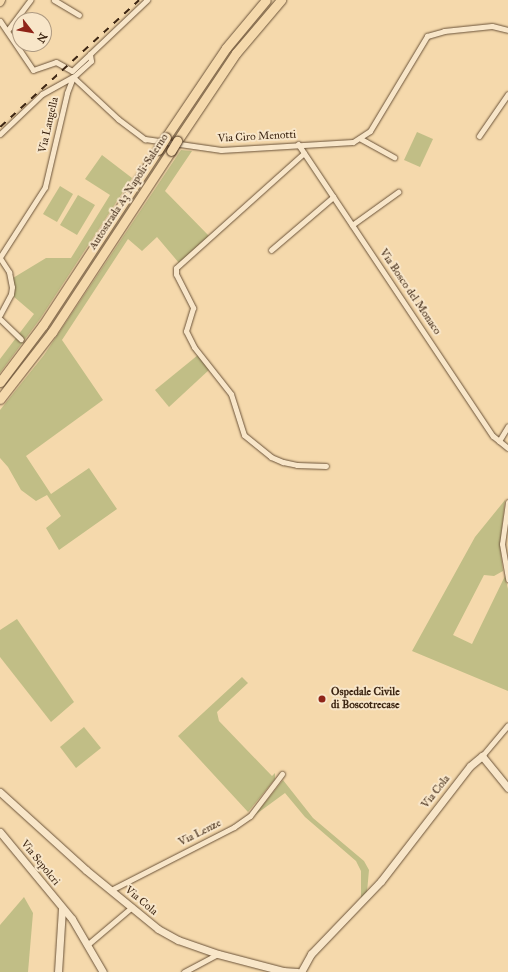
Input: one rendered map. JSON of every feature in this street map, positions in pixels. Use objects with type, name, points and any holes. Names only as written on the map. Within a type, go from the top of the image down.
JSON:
[{"type":"highway","name":"Autostrada A3 Napoli-Salerno","points":[[0,382],[43,325],[226,48],[266,0]]},
{"type":"highway","name":"Autostrada A3 Napoli-Salerno","points":[[0,399],[52,332],[236,53],[281,0]]},
{"type":"street","points":[[7,31],[30,0]]},
{"type":"street","points":[[54,0],[80,14]]},
{"type":"street","points":[[0,21],[33,70],[56,62],[72,71],[147,0]]},
{"type":"street","points":[[394,157],[361,138],[370,131],[427,36],[444,31],[492,26],[508,30]]},
{"type":"street","points":[[73,77],[91,61],[90,54]]},
{"type":"street","name":"Via Ciro Menotti","points":[[73,77],[122,123],[153,142],[221,150],[298,144],[353,142],[361,138]]},
{"type":"street","name":"Via Langella","points":[[0,134],[42,94],[73,77]]},
{"type":"street","name":"Via Langella","points":[[0,258],[45,187],[73,77]]},
{"type":"street","points":[[478,136],[508,94]]},
{"type":"street","name":"Via Bosco del Monaco","points":[[298,144],[420,328],[499,441],[508,448]]},
{"type":"street","points":[[304,153],[176,268],[176,274],[193,308],[186,331],[194,347],[231,394],[244,434],[272,457],[283,462],[297,465],[326,466]]},
{"type":"street","points":[[352,225],[398,192]]},
{"type":"street","points":[[271,250],[333,197]]},
{"type":"street","points":[[0,258],[9,272],[12,288],[11,294],[0,315]]},
{"type":"street","points":[[0,319],[21,339]]},
{"type":"street","points":[[499,441],[508,426]]},
{"type":"street","points":[[508,502],[502,544],[508,579]]},
{"type":"street","points":[[508,725],[482,756],[508,788]]},
{"type":"street","name":"Via Cola","points":[[301,972],[311,954],[381,881],[470,766],[482,756]]},
{"type":"street","name":"Via Lenze","points":[[111,890],[234,827],[250,816],[282,774]]},
{"type":"street","name":"Via Cola","points":[[0,792],[111,890],[158,929],[171,937],[218,954],[283,971],[297,972]]},
{"type":"street","name":"Via Sepolcri","points":[[0,832],[62,908],[103,972]]},
{"type":"street","points":[[87,945],[132,907]]},
{"type":"street","points":[[58,972],[62,908]]},
{"type":"street","points":[[184,972],[218,954]]},
{"type":"shaded area","points":[[417,132],[433,139],[420,167],[404,160]]},
{"type":"shaded area","points":[[181,150],[192,151],[165,191],[209,236],[179,263],[157,237],[142,251],[128,239],[62,340],[103,400],[26,456],[51,494],[89,468],[117,509],[59,550],[46,528],[61,516],[47,495],[36,501],[21,490],[8,467],[0,458],[0,410],[44,355]]},
{"type":"shaded area","points":[[102,155],[132,178],[40,319],[0,373],[0,359],[34,314],[13,296],[15,291],[13,278],[46,258],[71,258],[110,195],[85,179]]},
{"type":"shaded area","points":[[60,186],[73,194],[57,222],[43,214]]},
{"type":"shaded area","points":[[78,195],[95,205],[77,235],[60,225]]},
{"type":"shaded area","points":[[198,355],[210,369],[169,407],[155,390]]},
{"type":"shaded area","points":[[505,500],[500,546],[503,571],[494,576],[484,575],[453,635],[472,644],[505,576],[508,589],[508,691],[412,651],[475,537]]},
{"type":"shaded area","points":[[17,619],[74,702],[51,722],[0,657],[0,630]]},
{"type":"shaded area","points":[[242,677],[248,683],[217,712],[219,721],[272,776],[275,773],[275,779],[248,812],[178,736]]},
{"type":"shaded area","points":[[84,727],[101,748],[76,768],[60,747]]},
{"type":"shaded area","points":[[283,780],[313,818],[364,861],[369,870],[367,892],[361,899],[361,871],[356,861],[305,817],[285,793],[255,815]]},
{"type":"shaded area","points":[[24,897],[33,913],[28,972],[0,972],[0,925]]},
{"type":"railway","points":[[0,127],[139,0]]},
{"type":"place","name":"Ospedale Civile di Boscotrecase","points":[[322,699]]}]
